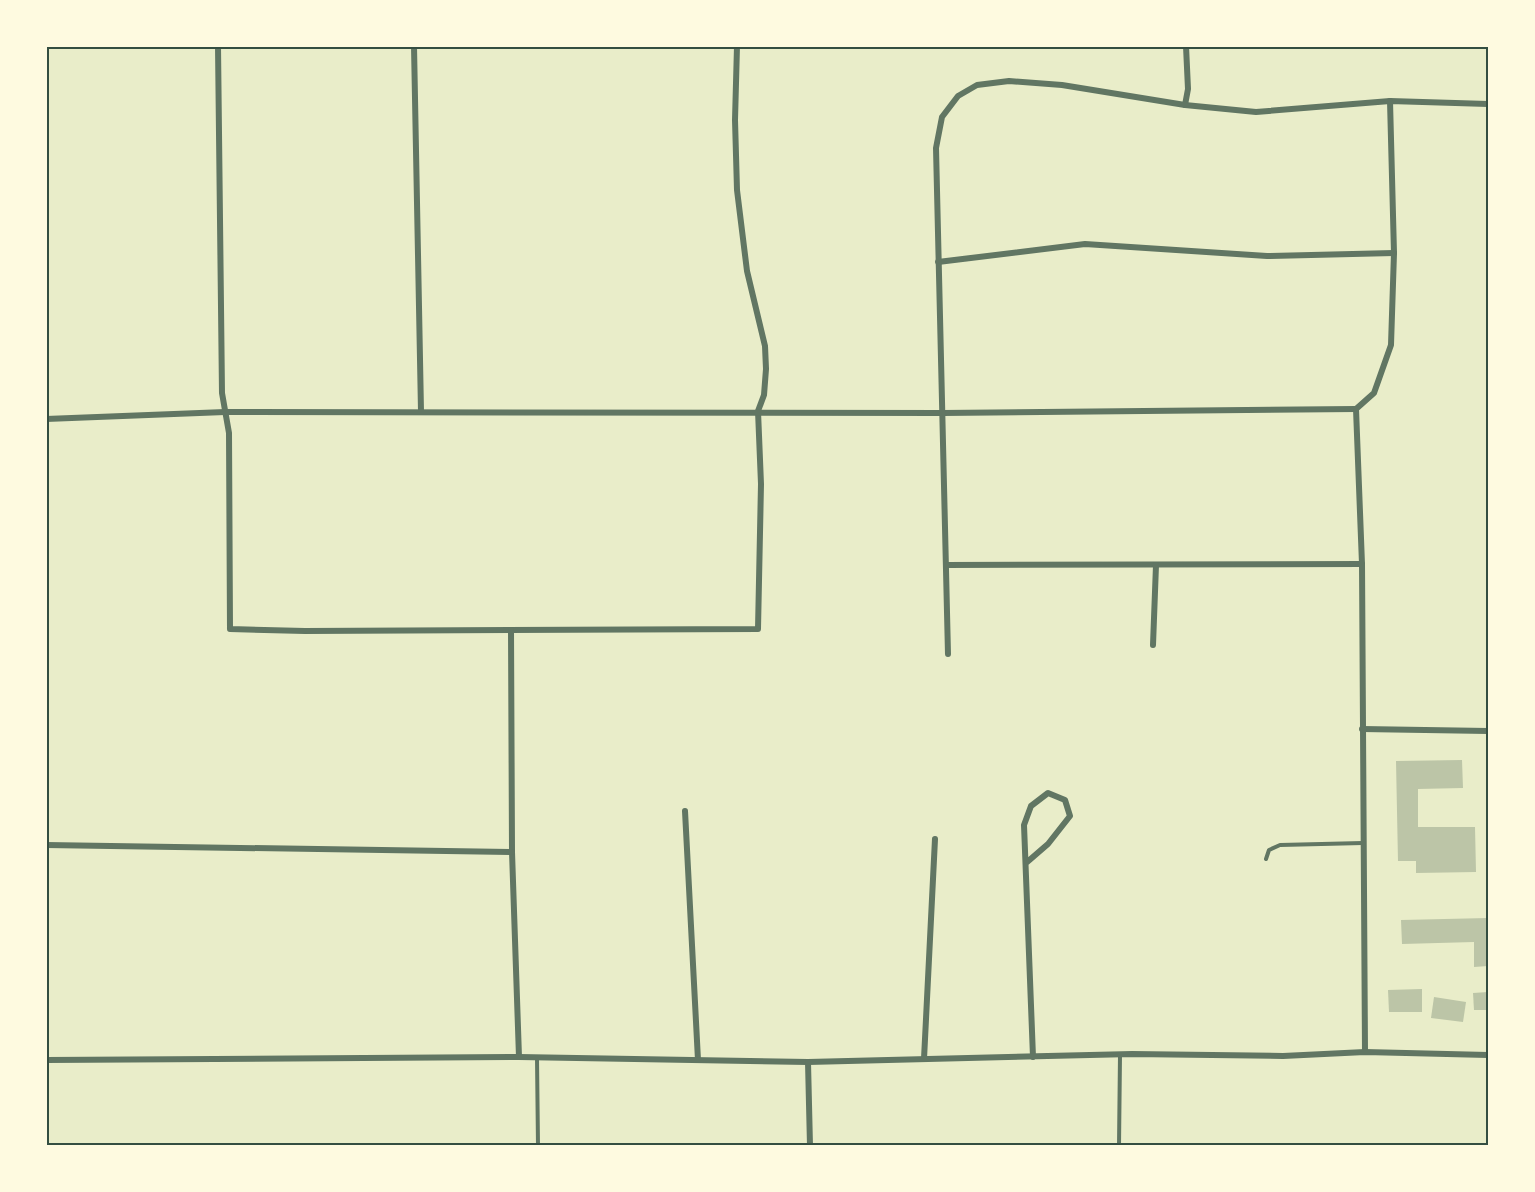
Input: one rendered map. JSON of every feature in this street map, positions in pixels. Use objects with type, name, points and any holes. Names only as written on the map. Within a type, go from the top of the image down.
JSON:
[{"type":"street","points":[[219,46],[222,393],[229,433],[230,629],[305,631],[758,629],[761,484],[758,411],[764,395],[765,346],[747,271],[737,190],[735,120],[737,46]]},
{"type":"street","points":[[414,46],[421,411]]},
{"type":"street","points":[[1185,105],[1186,46]]},
{"type":"street","points":[[948,654],[936,148],[938,128],[951,105],[968,88],[1009,81],[1062,85],[1185,105],[1256,112],[1390,101],[1488,104]]},
{"type":"street","points":[[46,419],[225,412],[943,412],[1356,409],[1374,393],[1391,345],[1394,253],[1390,101]]},
{"type":"street","points":[[938,262],[1084,244],[1267,256],[1394,253]]},
{"type":"street","points":[[1356,409],[1362,564],[1365,1052]]},
{"type":"street","points":[[946,565],[1362,564]]},
{"type":"street","points":[[1153,645],[1156,565]]},
{"type":"street","points":[[511,630],[512,852],[519,1057]]},
{"type":"street","points":[[1362,729],[1488,731]]},
{"type":"street","points":[[1026,863],[1048,844],[1070,816],[1065,800],[1048,793],[1031,806],[1024,825],[1033,1057]]},
{"type":"street","points":[[685,811],[698,1060]]},
{"type":"street","points":[[924,1059],[935,839]]},
{"type":"street","points":[[46,846],[512,852]]},
{"type":"street","points":[[46,1060],[519,1057],[808,1062],[1120,1054],[1283,1056],[1365,1052],[1488,1055]]},
{"type":"street","points":[[808,1062],[810,1146]]},
{"type":"lane","points":[[1266,859],[1269,850],[1280,845],[1364,843]]},
{"type":"lane","points":[[1119,1146],[1120,1054]]},
{"type":"lane","points":[[537,1058],[538,1146]]},
{"type":"building","points":[[1462,760],[1463,788],[1418,789],[1418,827],[1475,827],[1476,872],[1416,873],[1416,861],[1398,861],[1396,761]]},
{"type":"building","points":[[1488,918],[1488,966],[1474,967],[1474,942],[1402,944],[1401,920]]},
{"type":"building","points":[[1422,989],[1422,1012],[1389,1012],[1388,990]]},
{"type":"building","points":[[1488,992],[1488,1010],[1474,1010],[1473,993]]},
{"type":"building","points":[[1434,997],[1466,1002],[1463,1022],[1431,1018]]}]
